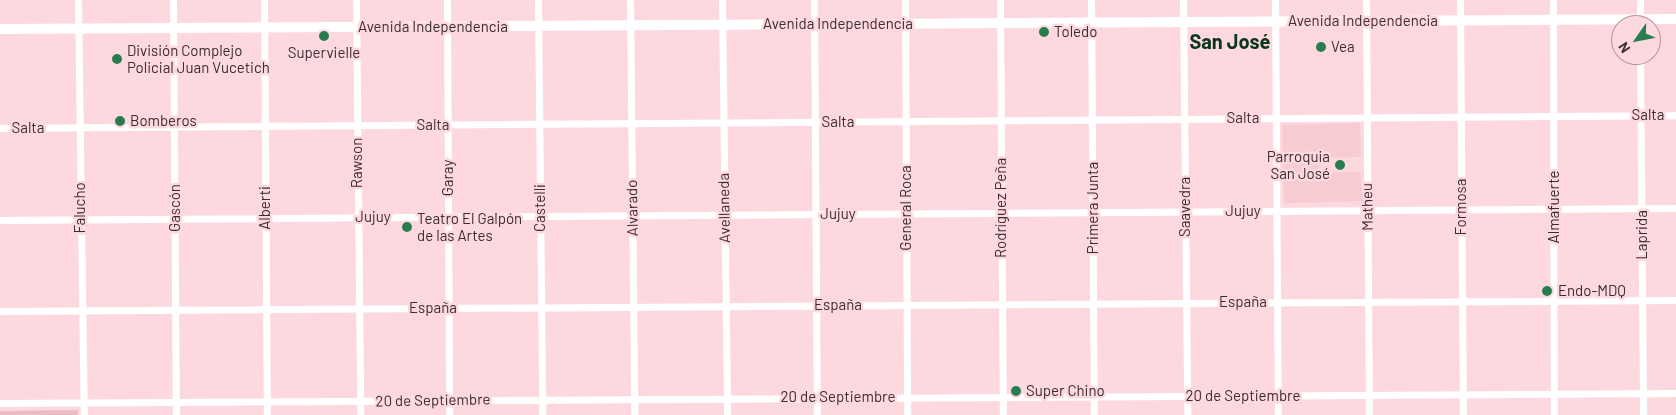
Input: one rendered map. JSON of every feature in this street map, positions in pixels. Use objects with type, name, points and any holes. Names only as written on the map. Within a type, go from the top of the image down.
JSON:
[{"type":"main road","name":"Avenida Independencia","points":[[1661,20],[1676,18]]},
{"type":"main road","name":"Avenida Independencia","points":[[0,29],[1553,19],[1611,21]]},
{"type":"street","name":"Falucho","points":[[78,0],[80,309],[84,415]]},
{"type":"street","name":"Gascón","points":[[173,0],[176,415]]},
{"type":"street","name":"Alberti","points":[[264,0],[267,415]]},
{"type":"street","name":"Rawson","points":[[356,0],[360,415]]},
{"type":"street","name":"Garay","points":[[447,0],[449,415]]},
{"type":"street","name":"Castelli","points":[[538,0],[542,415]]},
{"type":"street","name":"Alvarado","points":[[630,0],[634,415]]},
{"type":"street","name":"Avellaneda","points":[[722,0],[726,415]]},
{"type":"street","points":[[814,0],[817,415]]},
{"type":"street","name":"General Roca","points":[[905,0],[907,415]]},
{"type":"street","name":"Rodríguez Peña","points":[[1000,0],[1003,415]]},
{"type":"street","name":"Primera Junta","points":[[1091,0],[1094,415]]},
{"type":"street","name":"Saavedra","points":[[1183,0],[1187,415]]},
{"type":"street","points":[[1275,0],[1278,415]]},
{"type":"street","name":"Matheu","points":[[1366,0],[1369,415]]},
{"type":"street","name":"Formosa","points":[[1460,0],[1463,415]]},
{"type":"street","name":"Almafuerte","points":[[1553,0],[1554,415]]},
{"type":"street","points":[[1640,0],[1640,15]]},
{"type":"street","name":"Laprida","points":[[1640,65],[1643,415]]},
{"type":"street","name":"Salta","points":[[0,128],[1676,115]]},
{"type":"street","name":"Jujuy","points":[[0,220],[1676,208]]},
{"type":"street","name":"España","points":[[0,311],[1676,300]]},
{"type":"street","name":"20 de Septiembre","points":[[0,403],[84,404],[816,397],[1676,393]]},
{"type":"shaded area","points":[[1360,123],[1361,157],[1318,158],[1319,173],[1361,172],[1362,201],[1284,203],[1282,125]]},
{"type":"shaded area","points":[[78,410],[78,415],[0,415],[0,411]]},
{"type":"place","name":"Toledo","points":[[1044,32]]},
{"type":"place","name":"Supervielle","points":[[324,36]]},
{"type":"place","name":"Vea","points":[[1321,47]]},
{"type":"place","name":"División Complejo Policial Juan Vucetich","points":[[117,59]]},
{"type":"place","name":"Bomberos","points":[[120,121]]},
{"type":"place","name":"Parroquia San José","points":[[1340,165]]},
{"type":"place","name":"Teatro El Galpón de las Artes","points":[[407,227]]},
{"type":"place","name":"Endo-MDQ","points":[[1547,291]]},
{"type":"place","name":"Super Chino","points":[[1016,391]]},
{"type":"district","name":"San José","points":[[1230,41]]}]
